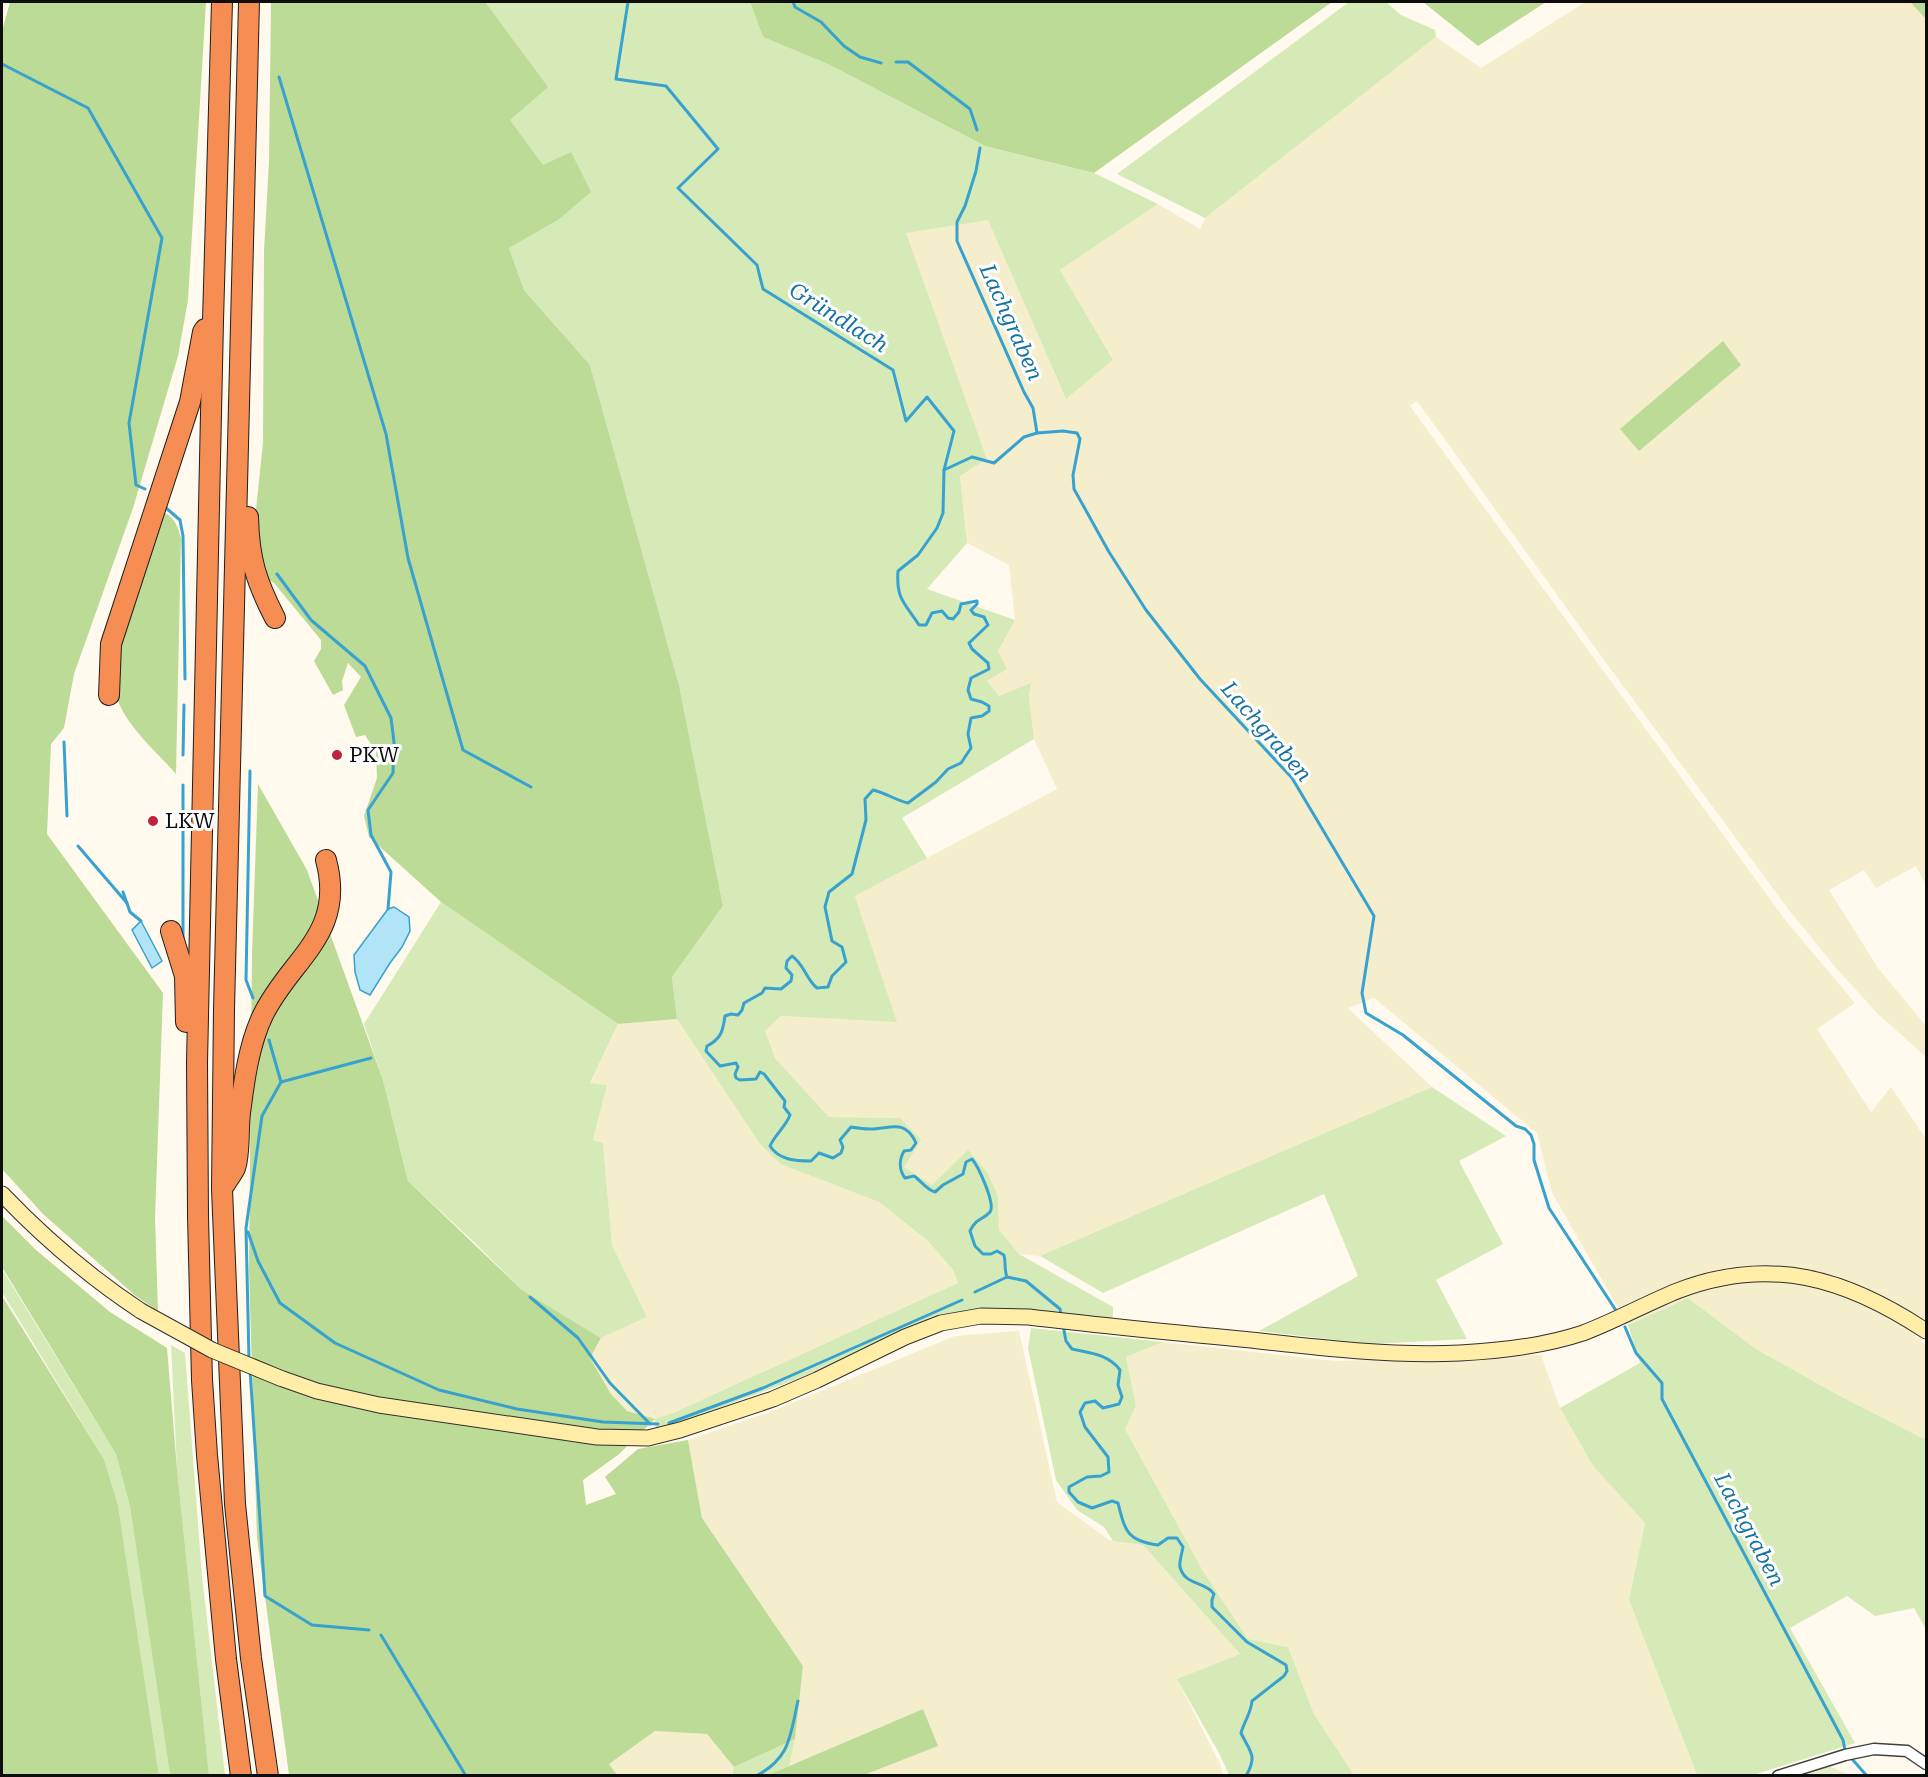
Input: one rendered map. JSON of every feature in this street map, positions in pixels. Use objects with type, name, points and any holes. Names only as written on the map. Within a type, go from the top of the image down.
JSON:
[{"type":"highway","points":[[222,2],[197,1063],[198,1216],[201,1380],[226,1659],[241,1776]]},
{"type":"highway","points":[[249,2],[224,1009],[222,1189],[235,1504],[251,1658],[268,1776]]},
{"type":"highway","points":[[109,695],[111,644],[190,402],[203,332],[213,321]]},
{"type":"highway","points":[[237,469],[248,490],[249,548],[255,574],[275,618]]},
{"type":"highway","points":[[222,1189],[235,1167],[240,1113],[249,1059],[257,1030],[272,1001],[314,945],[330,909],[326,860]]},
{"type":"highway","points":[[171,931],[185,976],[186,1046],[197,1063]]},
{"type":"street","points":[[2,1194],[39,1234],[100,1284],[141,1311],[212,1350],[280,1378],[317,1390],[379,1405],[597,1437],[648,1438],[680,1430],[773,1399],[914,1333],[941,1323],[990,1315],[1348,1350],[1406,1354],[1462,1353],[1553,1341],[1591,1330],[1694,1285],[1728,1277],[1767,1274],[1803,1277],[1838,1285],[1881,1304],[1926,1332]]},
{"type":"street","points":[[1778,1776],[1845,1755],[1874,1749],[1907,1751],[1926,1764]]},
{"type":"shaded area","points":[[1585,2],[1910,2],[1926,19],[1926,885],[1916,866],[1876,888],[1864,870],[1829,890],[1878,968],[1926,1026],[1926,1057],[1878,1014],[1835,967],[1789,910],[1612,671],[1417,401],[1410,406],[1786,921],[1855,1003],[1817,1029],[1871,1112],[1891,1087],[1926,1139],[1926,1315],[1912,1334],[1926,1345],[1926,1440],[1838,1395],[1756,1349],[1688,1298],[1628,1325],[1552,1193],[1537,1133],[1374,998],[1348,1008],[1432,1087],[1182,1197],[1040,1256],[1019,1254],[999,1230],[998,1196],[988,1173],[968,1151],[932,1185],[904,1167],[900,1118],[829,1117],[775,1058],[764,1031],[781,1016],[896,1021],[855,896],[1057,789],[1034,739],[1029,696],[1030,684],[999,696],[987,681],[997,651],[1015,620],[1009,565],[967,543],[960,476],[987,459],[905,232],[988,219],[1066,399],[1113,360],[1060,270],[1158,204],[1200,229],[1205,218],[1436,37],[1481,68]]},
{"type":"shaded area","points":[[677,1019],[760,1144],[780,1164],[879,1202],[928,1241],[953,1270],[958,1284],[673,1413],[655,1419],[627,1411],[611,1394],[590,1358],[601,1338],[647,1317],[612,1245],[603,1144],[593,1140],[607,1085],[590,1084],[618,1024]]},
{"type":"shaded area","points":[[1019,1331],[1057,1502],[1109,1540],[1143,1545],[1240,1654],[1177,1679],[1220,1764],[1223,1775],[864,1775],[938,1746],[923,1709],[789,1766],[795,1739],[803,1666],[702,1518],[688,1440],[775,1410],[955,1336]]},
{"type":"shaded area","points":[[1163,1342],[1336,1361],[1541,1355],[1560,1408],[1593,1466],[1645,1523],[1629,1600],[1697,1775],[1354,1775],[1314,1714],[1288,1647],[1248,1639],[1203,1571],[1125,1429],[1136,1406],[1126,1357]]},
{"type":"shaded area","points":[[655,1731],[707,1734],[734,1767],[732,1775],[617,1776],[609,1764]]},
{"type":"green space","points":[[10,2],[206,2],[188,300],[178,356],[133,508],[74,674],[64,728],[51,744],[47,834],[163,993],[155,1218],[158,1311],[137,1297],[43,1214],[2,1169],[2,31]]},
{"type":"green space","points":[[271,2],[485,2],[548,87],[510,120],[543,165],[571,152],[591,192],[558,220],[509,248],[524,290],[590,365],[679,685],[723,906],[672,977],[677,1019],[618,1024],[441,902],[369,837],[364,816],[377,778],[376,752],[365,735],[356,737],[344,705],[361,677],[348,663],[342,681],[343,690],[333,695],[314,661],[321,649],[321,640],[274,583],[264,577],[253,538],[263,443],[264,251],[269,161]]},
{"type":"green space","points":[[485,2],[750,2],[763,37],[830,65],[985,146],[1094,173],[1158,204],[1060,270],[1113,360],[1066,399],[988,220],[906,233],[987,459],[960,476],[967,543],[927,589],[1015,620],[998,651],[1007,669],[987,681],[999,696],[1031,683],[1029,696],[1034,739],[902,818],[927,858],[855,896],[897,1022],[781,1016],[765,1031],[775,1058],[829,1117],[900,1118],[921,1140],[904,1167],[932,1185],[968,1150],[988,1173],[998,1196],[999,1230],[1019,1254],[1113,1307],[1113,1318],[979,1310],[929,1320],[800,1378],[656,1431],[655,1419],[673,1413],[958,1283],[953,1270],[928,1241],[879,1202],[780,1164],[760,1144],[677,1019],[672,977],[723,906],[679,685],[590,365],[524,290],[509,248],[558,220],[543,165],[509,119]]},
{"type":"green space","points":[[750,2],[1332,2],[1094,173],[985,146],[830,65],[763,37]]},
{"type":"green space","points":[[1349,2],[1386,2],[1401,15],[1435,30],[1436,37],[1205,218],[1117,174]]},
{"type":"green space","points":[[1423,2],[1546,2],[1478,46]]},
{"type":"green space","points":[[1910,2],[1926,2],[1926,19]]},
{"type":"green space","points":[[1723,341],[1741,365],[1639,451],[1620,429]]},
{"type":"green space","points":[[161,512],[172,519],[181,538],[176,774],[129,721],[118,701],[115,682],[117,650]]},
{"type":"green space","points":[[258,784],[307,870],[383,1080],[408,1181],[522,1290],[601,1338],[590,1358],[611,1394],[627,1411],[655,1419],[618,1455],[583,1480],[586,1505],[616,1494],[605,1477],[638,1449],[688,1440],[702,1518],[803,1666],[795,1739],[734,1767],[707,1734],[655,1731],[609,1764],[617,1775],[289,1775],[257,1538],[249,1270],[252,954]]},
{"type":"green space","points":[[441,902],[618,1024],[590,1083],[607,1085],[593,1140],[603,1143],[612,1245],[647,1317],[601,1338],[522,1290],[408,1181],[383,1080],[364,1024]]},
{"type":"green space","points":[[1432,1087],[1506,1136],[1459,1161],[1503,1244],[1436,1280],[1467,1339],[1370,1344],[1259,1331],[1358,1276],[1324,1194],[1103,1293],[1040,1256]]},
{"type":"green space","points":[[2,1216],[36,1250],[110,1312],[167,1348],[177,1469],[209,1775],[170,1775],[130,1507],[116,1454],[2,1267]]},
{"type":"green space","points":[[2,1269],[116,1454],[130,1507],[170,1775],[159,1775],[118,1505],[104,1459],[2,1292]]},
{"type":"green space","points":[[2,1296],[104,1459],[118,1505],[159,1775],[2,1775]]},
{"type":"green space","points":[[1688,1298],[1756,1349],[1838,1395],[1926,1440],[1926,1629],[1914,1608],[1875,1616],[1847,1596],[1790,1628],[1855,1743],[1753,1775],[1697,1775],[1629,1600],[1645,1523],[1593,1466],[1560,1408],[1640,1363],[1628,1325]]},
{"type":"green space","points":[[1031,1328],[1163,1342],[1126,1357],[1136,1406],[1125,1429],[1203,1571],[1248,1639],[1288,1647],[1314,1714],[1354,1775],[1229,1775],[1177,1679],[1240,1654],[1143,1545],[1113,1541],[1104,1527],[1077,1510],[1056,1480],[1028,1348]]},
{"type":"green space","points":[[171,1345],[185,1353],[202,1576],[225,1775],[209,1775],[177,1469]]},
{"type":"green space","points":[[923,1709],[938,1746],[864,1775],[768,1775]]},
{"type":"green space","points":[[795,1739],[789,1766],[768,1775],[732,1776],[734,1767]]},
{"type":"green space","points":[[1829,1766],[1849,1775],[1797,1776]]},
{"type":"water","points":[[394,907],[409,917],[410,931],[370,995],[360,990],[355,972],[354,955],[388,909]]},
{"type":"water","points":[[141,921],[162,961],[152,968],[132,930]]},
{"type":"waterway","name":"Gründlach","points":[[628,2],[616,79],[666,86],[718,149],[678,188],[757,265],[763,289],[893,370],[906,421],[927,397],[954,431],[944,470],[943,513],[937,528],[918,555],[898,571],[898,589],[902,601],[919,625],[926,625],[932,613],[942,611],[948,618],[953,619],[959,612],[961,604],[977,601],[971,610],[974,614],[984,617],[988,625],[969,643],[972,649],[988,663],[989,669],[971,678],[968,690],[971,699],[989,706],[989,711],[982,716],[971,718],[968,734],[971,748],[961,763],[948,769],[936,782],[908,803],[873,790],[865,799],[866,820],[852,874],[829,892],[825,907],[832,941],[842,947],[846,962],[832,976],[828,987],[817,988],[792,956],[787,961],[786,968],[792,975],[791,981],[781,989],[765,988],[762,993],[744,1003],[738,1015],[725,1016],[720,1034],[707,1046],[706,1051],[720,1066],[736,1063],[738,1067],[735,1074],[740,1080],[756,1079],[760,1072],[764,1074],[785,1101],[784,1107],[790,1115],[770,1146],[783,1157],[811,1161],[819,1153],[833,1158],[841,1153],[843,1147],[840,1140],[851,1127],[902,1128],[912,1135],[916,1143],[911,1150],[904,1151],[902,1154],[900,1165],[903,1175],[905,1178],[914,1176],[935,1192],[963,1174],[966,1162],[972,1159],[986,1185],[991,1201],[990,1212],[975,1223],[970,1231],[975,1246],[983,1254],[997,1251],[1004,1255],[1007,1277],[1026,1281],[1060,1309],[1061,1315]]},
{"type":"waterway","name":"Lachgraben","points":[[793,2],[795,7],[821,22],[844,46],[860,57],[881,63]]},
{"type":"waterway","name":"Lachgraben","points":[[896,62],[908,62],[970,109],[977,130]]},
{"type":"waterway","points":[[2,64],[88,108],[162,238],[129,423],[136,485],[145,489]]},
{"type":"waterway","points":[[279,77],[386,434],[408,558],[463,750],[531,787]]},
{"type":"waterway","name":"Lachgraben","points":[[980,148],[976,171],[965,206],[957,222],[957,241],[1033,408],[1037,433],[1063,431],[1077,433],[1080,439],[1073,475],[1074,489],[1109,552],[1146,610],[1200,679],[1292,778],[1374,916],[1362,993],[1366,1013],[1403,1035],[1516,1126],[1525,1129],[1531,1135],[1534,1144],[1534,1160],[1549,1208],[1617,1312]]},
{"type":"waterway","points":[[944,470],[972,457],[994,463],[1024,437],[1037,433]]},
{"type":"waterway","points":[[165,507],[180,520],[183,536],[185,679]]},
{"type":"waterway","points":[[277,574],[311,620],[365,666],[391,718],[394,742],[393,773],[368,810],[371,835],[391,872],[388,909]]},
{"type":"waterway","points":[[183,755],[184,705]]},
{"type":"waterway","points":[[64,742],[67,816]]},
{"type":"waterway","points":[[250,771],[246,980],[253,998]]},
{"type":"waterway","points":[[183,785],[183,939]]},
{"type":"waterway","points":[[78,846],[127,903]]},
{"type":"waterway","points":[[123,892],[130,912],[141,921]]},
{"type":"waterway","points":[[249,1360],[246,1228],[262,1116],[281,1082],[269,1040]]},
{"type":"waterway","points":[[281,1082],[371,1058]]},
{"type":"waterway","points":[[248,1232],[258,1261],[280,1303],[335,1343],[439,1390],[517,1409],[603,1422],[658,1424]]},
{"type":"waterway","points":[[975,1292],[1007,1277]]},
{"type":"waterway","points":[[530,1297],[578,1338],[610,1383],[650,1424]]},
{"type":"waterway","points":[[669,1423],[763,1388],[962,1300]]},
{"type":"waterway","name":"Gründlach","points":[[1063,1325],[1066,1341],[1072,1349],[1104,1357],[1120,1370],[1118,1385],[1122,1397],[1119,1404],[1103,1408],[1095,1401],[1085,1403],[1080,1412],[1085,1427],[1108,1457],[1109,1472],[1101,1476],[1087,1477],[1069,1487],[1069,1492],[1078,1502],[1092,1508],[1112,1501],[1118,1503],[1126,1528],[1140,1541],[1158,1545],[1168,1538],[1177,1538],[1183,1547],[1180,1567],[1186,1577],[1206,1587],[1214,1594],[1212,1607],[1247,1642],[1286,1665],[1287,1671],[1284,1676],[1252,1701],[1241,1733],[1252,1758],[1246,1776]]},
{"type":"waterway","name":"Lachgraben","points":[[1625,1327],[1636,1353],[1662,1383],[1662,1399],[1843,1740],[1845,1750]]},
{"type":"waterway","points":[[250,1370],[265,1596],[312,1625],[369,1630]]},
{"type":"waterway","points":[[381,1635],[466,1776]]},
{"type":"waterway","points":[[756,1776],[768,1769],[783,1753],[798,1701]]},
{"type":"waterway","name":"Lachgraben","points":[[1852,1759],[1867,1776]]},
{"type":"place","name":"PKW","points":[[337,755]]},
{"type":"place","name":"LKW","points":[[153,821]]}]
